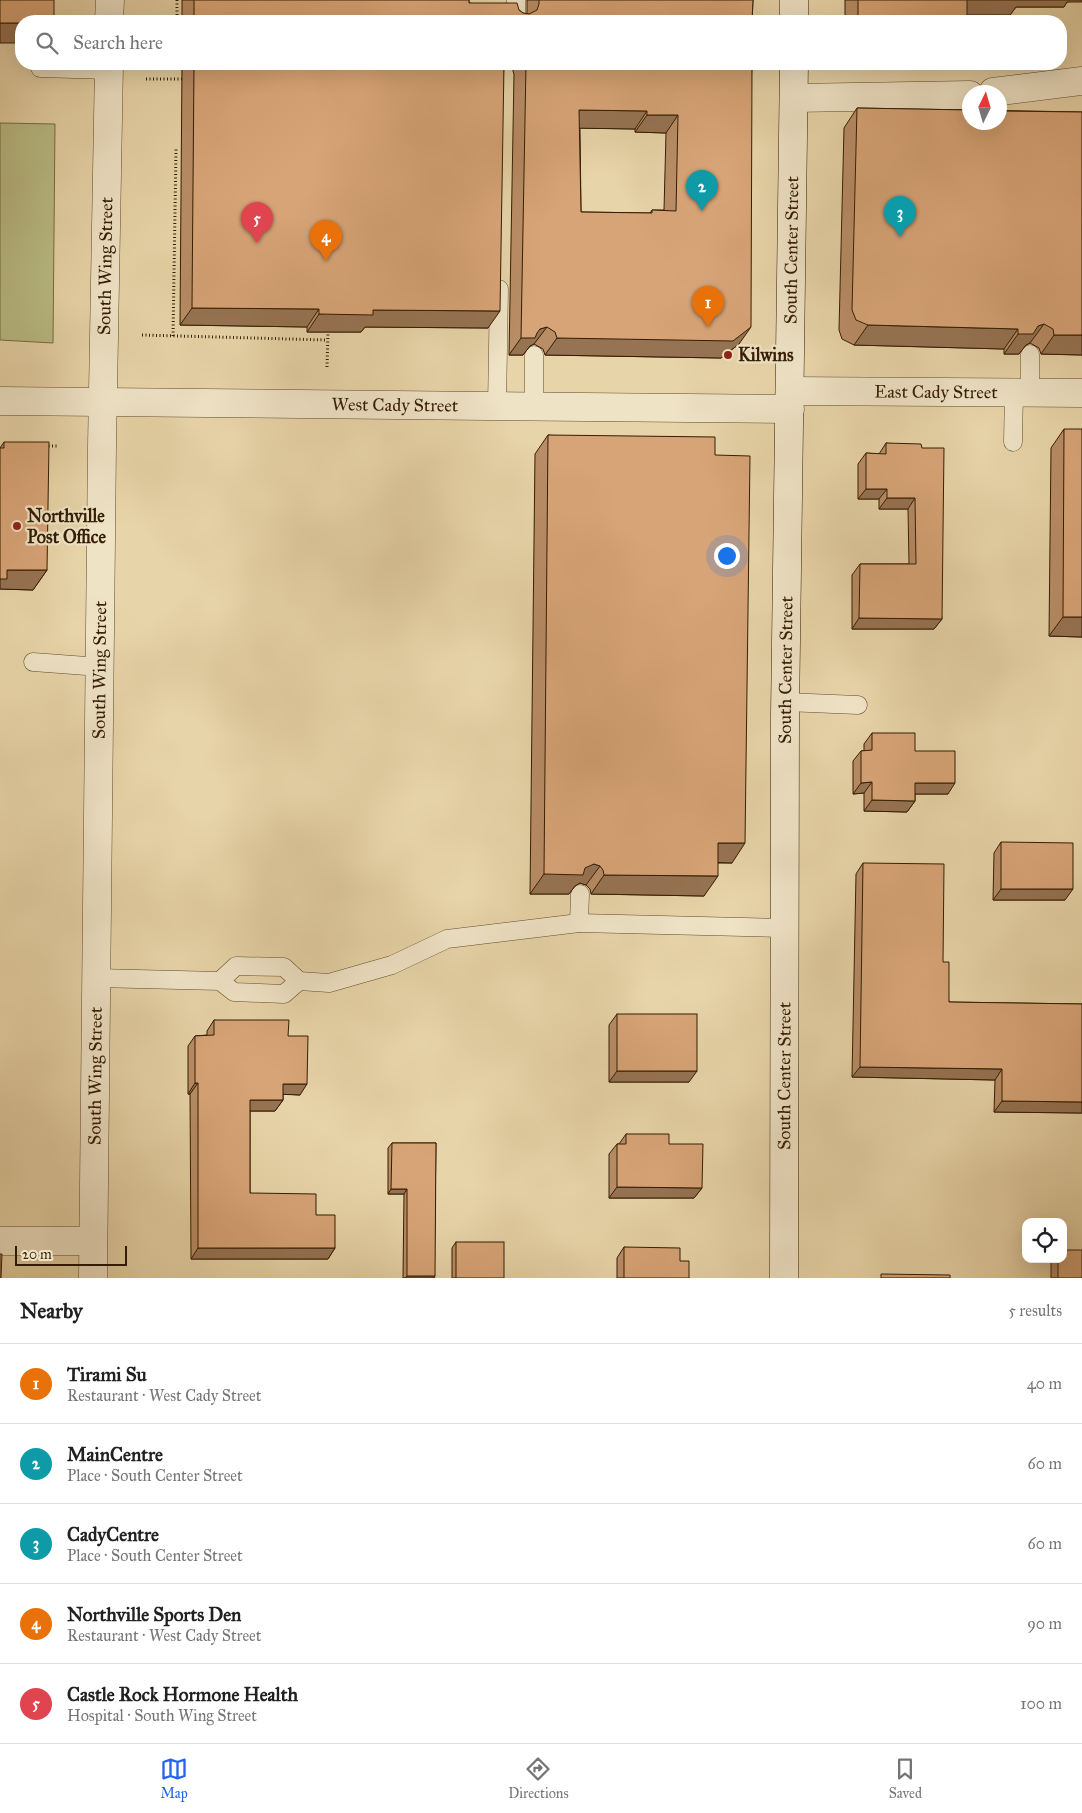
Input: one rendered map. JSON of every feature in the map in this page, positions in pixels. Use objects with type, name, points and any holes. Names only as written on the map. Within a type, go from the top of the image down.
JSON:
[{"type":"street","points":[[110,0],[110,15]]},
{"type":"street","points":[[794,0],[794,15]]},
{"type":"street","name":"South Wing Street","points":[[93,1278],[103,402],[109,70]]},
{"type":"street","name":"South Center Street","points":[[784,1278],[784,928],[794,70]]},
{"type":"street","points":[[1007,90],[1082,81]]},
{"type":"street","points":[[794,98],[962,95]]},
{"type":"street","name":"East Cady Street","points":[[790,400],[1022,392],[1082,393]]},
{"type":"street","name":"West Cady Street","points":[[0,401],[534,407],[790,400]]},
{"type":"street","points":[[0,1241],[93,1241]]},
{"type":"lane","points":[[516,0],[516,15]]},
{"type":"lane","points":[[497,406],[499,272]]},
{"type":"lane","points":[[1013,442],[1030,354]]},
{"type":"lane","points":[[534,355],[534,407]]},
{"type":"lane","points":[[32,662],[100,667]]},
{"type":"lane","points":[[786,702],[858,704]]},
{"type":"lane","points":[[579,923],[580,894]]},
{"type":"lane","points":[[220,980],[236,966],[284,967],[299,981],[329,982],[392,965],[447,939],[579,923],[784,928]]},
{"type":"lane","points":[[96,978],[220,980],[234,992],[284,994],[299,981]]},
{"type":"path","points":[[177,0],[177,15]]},
{"type":"path","points":[[146,79],[188,79]]},
{"type":"path","points":[[173,336],[176,150]]},
{"type":"path","points":[[327,367],[328,332]]},
{"type":"path","points":[[142,335],[328,340]]},
{"type":"path","points":[[40,446],[59,446]]},
{"type":"green space","points":[[0,123],[55,124],[53,343],[0,340]]},
{"type":"building","points":[[0,0],[54,0],[54,15],[15,15],[15,23],[0,23]]},
{"type":"building","points":[[194,0],[469,0],[469,3],[517,3],[519,10],[529,14],[537,10],[539,0],[753,0],[752,15],[194,15]]},
{"type":"building","points":[[858,0],[967,0],[967,15],[858,15]]},
{"type":"building","points":[[194,70],[504,70],[500,311],[373,310],[373,315],[319,314],[319,309],[192,308]]},
{"type":"building","points":[[526,70],[752,70],[751,327],[733,341],[557,338],[555,332],[547,327],[540,329],[535,338],[521,338]],"holes":[[[579,110],[647,111],[647,115],[678,115],[676,211],[652,210],[652,213],[581,212]]]},
{"type":"building","points":[[857,108],[962,110],[962,130],[1007,130],[1007,111],[1082,112],[1082,335],[1054,335],[1053,329],[1044,324],[1038,326],[1033,334],[1018,334],[1018,329],[868,325],[856,320],[852,310]]},
{"type":"building","points":[[1064,429],[1082,429],[1082,617],[1063,617]]},
{"type":"building","points":[[548,435],[715,437],[715,455],[750,456],[745,843],[718,843],[718,876],[604,875],[600,866],[594,864],[585,868],[583,875],[544,874]]},
{"type":"building","name":"Northville Post Office","points":[[4,442],[49,442],[47,570],[7,570],[7,579],[0,579],[0,448],[4,448]]},
{"type":"building","points":[[886,443],[921,444],[922,448],[944,448],[942,619],[859,618],[860,564],[916,564],[915,498],[887,498],[887,489],[866,489],[866,453],[886,454]]},
{"type":"building","points":[[872,733],[915,733],[915,751],[955,751],[955,783],[915,783],[915,801],[872,800],[872,782],[861,783],[861,751],[872,750]]},
{"type":"building","points":[[1001,842],[1073,843],[1073,889],[1001,889]]},
{"type":"building","points":[[863,863],[944,864],[943,962],[949,962],[949,1002],[1082,1004],[1082,1102],[1002,1101],[1002,1069],[860,1067]]},
{"type":"building","points":[[617,1014],[697,1014],[697,1071],[617,1071]]},
{"type":"building","points":[[214,1020],[289,1020],[288,1036],[308,1036],[307,1084],[283,1084],[283,1100],[250,1100],[250,1193],[316,1194],[316,1215],[335,1215],[335,1248],[198,1248],[198,1083],[195,1083],[195,1036],[214,1035]]},
{"type":"building","points":[[626,1134],[669,1134],[669,1144],[703,1144],[702,1188],[617,1187],[617,1144],[626,1144]]},
{"type":"building","points":[[392,1143],[436,1143],[435,1276],[407,1276],[407,1189],[391,1189]]},
{"type":"building","points":[[456,1242],[504,1242],[504,1278],[456,1278]]},
{"type":"building","points":[[624,1247],[680,1248],[680,1261],[689,1261],[689,1278],[624,1278]]},
{"type":"building","points":[[1067,1250],[1082,1250],[1082,1278],[1058,1278],[1058,1263],[1067,1263]]},
{"type":"building","points":[[0,1254],[2,1254],[1,1278],[0,1278]]},
{"type":"building","points":[[881,1274],[950,1275],[950,1278],[881,1278]]},
{"type":"place","name":"MainCentre","points":[[702,211]]},
{"type":"place","name":"CadyCentre","points":[[900,237]]},
{"type":"place","name":"Castle Rock Hormone Health","points":[[257,243]]},
{"type":"place","name":"Northville Sports Den","points":[[326,261]]},
{"type":"place","name":"Tirami Su","points":[[708,327]]},
{"type":"place","name":"Kilwins","points":[[728,355]]},
{"type":"place","name":"Northville Post Office","points":[[17,526]]}]
